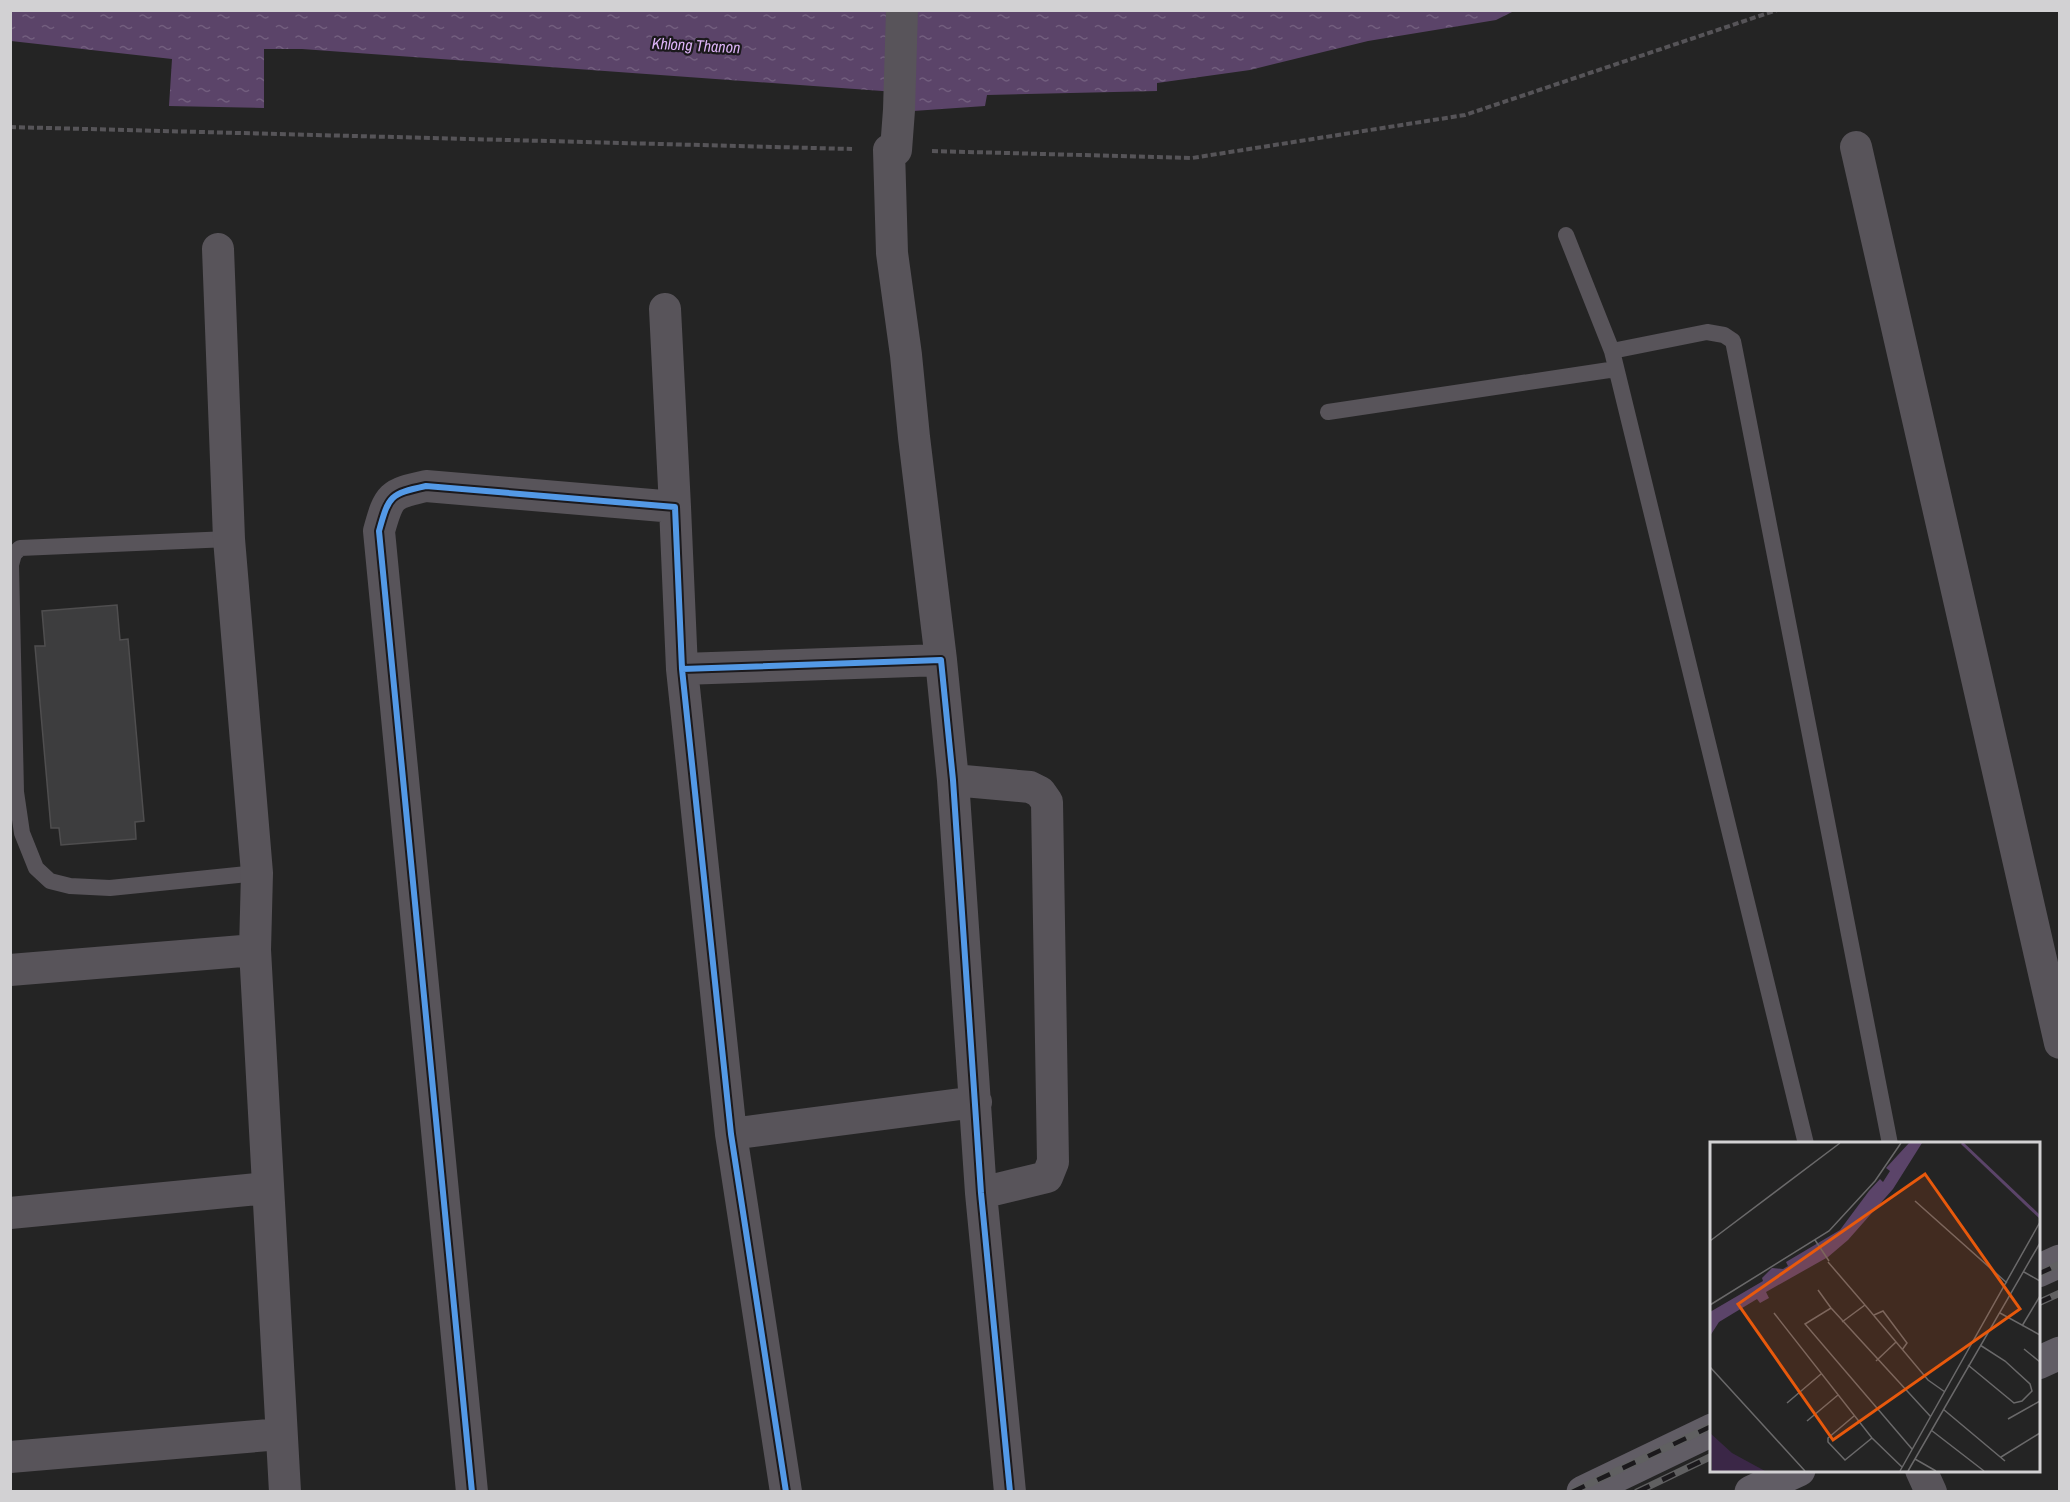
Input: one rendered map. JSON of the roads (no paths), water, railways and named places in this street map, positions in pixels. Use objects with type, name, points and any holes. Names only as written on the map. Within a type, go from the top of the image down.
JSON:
[{"type":"main road","points":[[2040,1270],[2060,1261]]},
{"type":"main road","points":[[2040,1362],[2060,1353]]},
{"type":"main road","points":[[1583,1491],[1710,1431]]},
{"type":"main road","points":[[1751,1491],[1794,1472]]},
{"type":"street","points":[[902,10],[899,110],[892,150],[892,253],[906,355],[953,780],[981,1193],[1010,1491]]},
{"type":"street","points":[[1856,147],[2060,1043]]},
{"type":"street","points":[[218,249],[228,539],[257,873],[255,950],[285,1491]]},
{"type":"street","points":[[665,309],[682,669],[731,1134],[786,1491]]},
{"type":"street","points":[[472,1491],[379,531],[390,499],[397,493],[426,486],[675,507]]},
{"type":"street","points":[[682,669],[941,660]]},
{"type":"street","points":[[953,780],[1030,787],[1040,792],[1047,801],[1053,1162],[1047,1176],[981,1193]]},
{"type":"street","points":[[10,970],[255,950]]},
{"type":"street","points":[[731,1134],[976,1102]]},
{"type":"street","points":[[10,1213],[267,1188]]},
{"type":"street","points":[[10,1457],[281,1434]]},
{"type":"street","points":[[1922,1472],[1931,1491]]},
{"type":"lane","points":[[1566,235],[1612,351],[1806,1142]]},
{"type":"lane","points":[[1612,351],[1707,332],[1724,335],[1733,341],[1890,1142]]},
{"type":"lane","points":[[1328,412],[1616,369]]},
{"type":"lane","points":[[228,539],[20,548],[14,554],[11,565],[16,792],[22,833],[36,868],[50,881],[70,886],[110,888],[257,873]]},
{"type":"water","name":"Khlong Thanon","points":[[10,11],[1514,11],[1496,20],[1368,41],[1250,70],[1157,83],[1157,91],[987,95],[985,106],[913,111],[910,93],[302,49],[264,49],[264,108],[169,106],[172,59],[11,41]]},
{"type":"railway","points":[[2040,1273],[2060,1264]]},
{"type":"railway","points":[[2040,1302],[2060,1293]]},
{"type":"railway","points":[[1572,1492],[1710,1427]]},
{"type":"railway","points":[[1637,1492],[1710,1457]]}]
